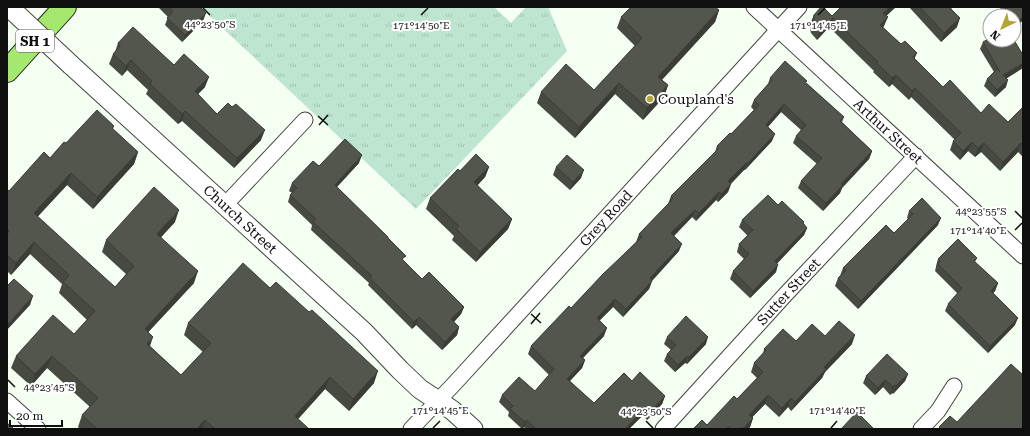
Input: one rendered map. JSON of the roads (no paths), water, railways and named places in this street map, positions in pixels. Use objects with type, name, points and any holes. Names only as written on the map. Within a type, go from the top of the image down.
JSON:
[{"type":"highway","name":"SH 1","points":[[7,70],[65,7]]},
{"type":"street","name":"Church Street","points":[[9,7],[364,332],[415,385],[452,410],[473,429]]},
{"type":"street","name":"Arthur Street","points":[[754,7],[1023,256]]},
{"type":"street","name":"Grey Road","points":[[411,429],[471,366],[799,7]]},
{"type":"street","points":[[225,205],[305,120]]},
{"type":"street","name":"Sutter Street","points":[[663,429],[785,295],[916,156]]},
{"type":"street","points":[[921,429],[938,411],[954,386]]},
{"type":"street","points":[[7,401],[38,429]]},
{"type":"place","name":"Coupland's","points":[[650,99]]}]
